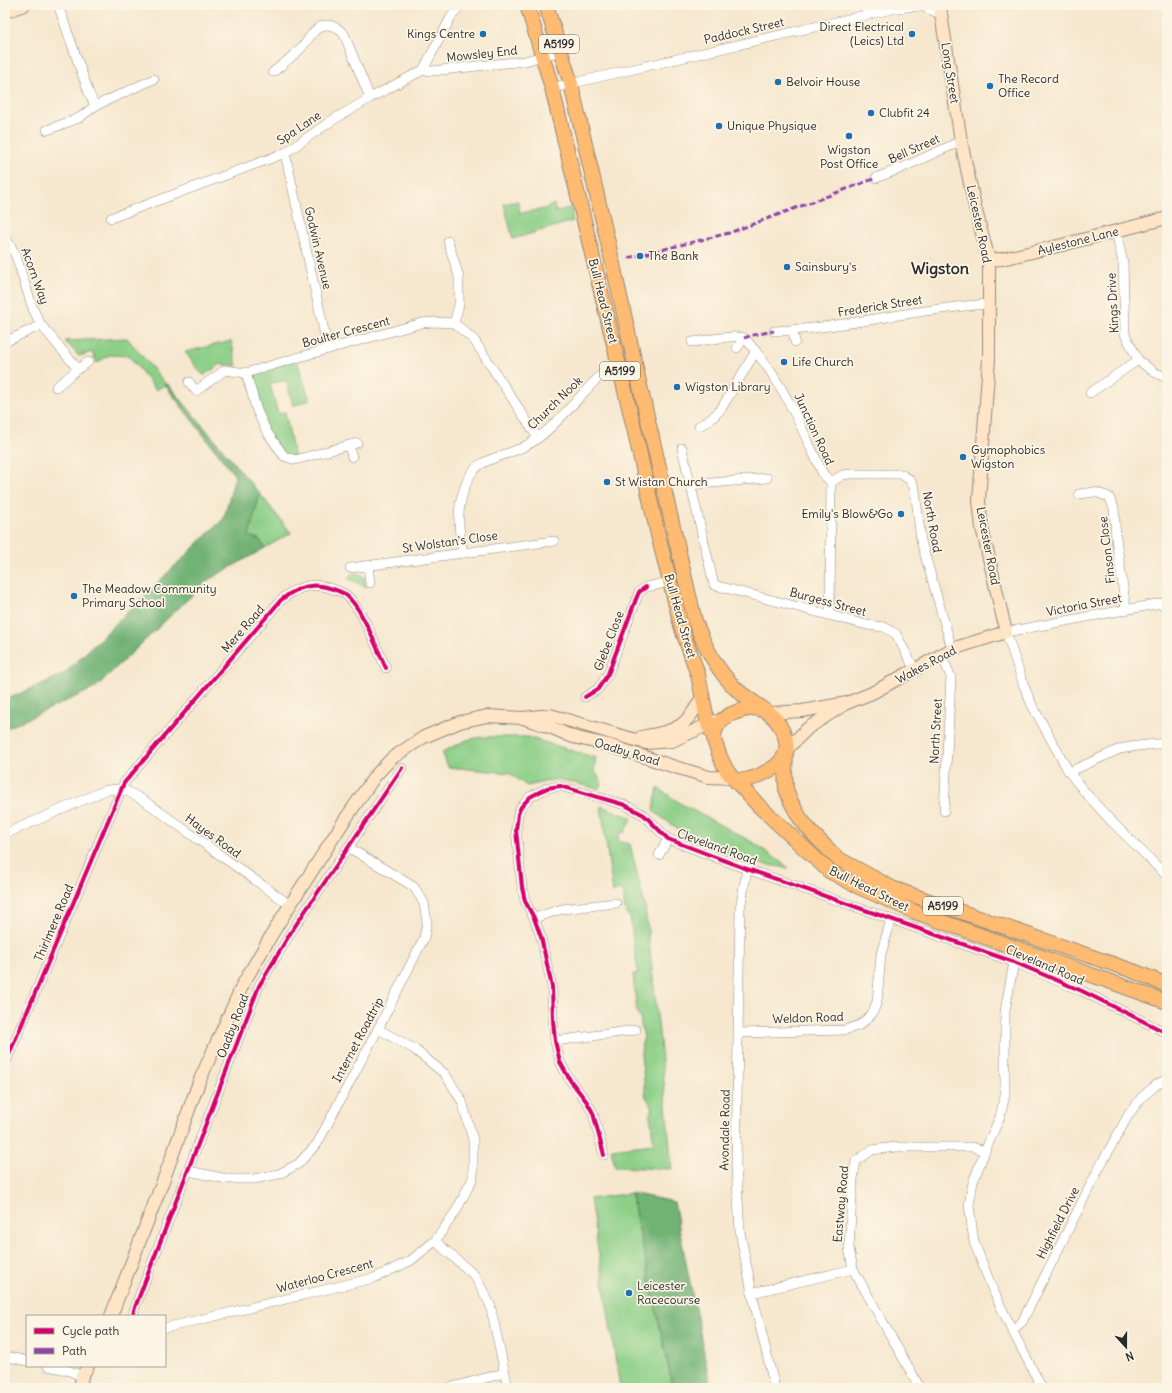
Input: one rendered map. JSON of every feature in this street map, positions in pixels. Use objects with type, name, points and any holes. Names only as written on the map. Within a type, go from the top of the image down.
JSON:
[{"type":"main road","points":[[5,12],[24,5]]},
{"type":"main road","name":"Bull Head Street","points":[[527,5],[552,88],[658,535],[682,629],[698,675],[711,731]]},
{"type":"main road","name":"Bull Head Street","points":[[546,5],[571,84],[609,246],[638,382],[695,621],[703,642],[723,675],[735,688],[767,712]]},
{"type":"main road","name":"Long Street","points":[[940,10],[961,141]]},
{"type":"main road","name":"Leicester Road","points":[[961,141],[989,260],[988,359],[979,501],[982,528],[1006,632]]},
{"type":"main road","name":"Aylestone Lane","points":[[989,260],[1002,259],[1116,232],[1167,218]]},
{"type":"main road","name":"Wakes Road","points":[[786,752],[808,728],[847,703],[872,693],[915,670],[946,651],[1006,632]]},
{"type":"main road","points":[[630,739],[669,731],[686,722],[696,709],[703,695]]},
{"type":"main road","name":"Wakes Road","points":[[767,712],[802,711],[847,703]]},
{"type":"main road","points":[[757,708],[767,712],[777,722],[782,730],[786,752],[780,763],[774,768],[746,781],[734,779],[723,763],[711,731],[716,728],[723,719],[736,712],[757,708]]},
{"type":"main road","name":"Oadby Road","points":[[111,1315],[199,1082],[243,984],[278,924],[344,821],[375,776],[392,758],[424,737],[460,722],[487,716],[523,718],[550,714],[646,743],[672,741],[693,732],[711,731]]},
{"type":"main road","name":"Oadby Road","points":[[523,718],[573,737],[608,745],[709,777],[734,779]]},
{"type":"main road","name":"Bull Head Street","points":[[786,752],[786,789],[791,802],[800,818],[812,833],[837,858],[892,888],[1133,971],[1167,985]]},
{"type":"main road","name":"Bull Head Street","points":[[734,779],[759,806],[828,871],[859,887],[915,912],[1167,1002]]},
{"type":"street","points":[[58,5],[89,94],[95,106]]},
{"type":"street","points":[[423,70],[451,17],[460,5]]},
{"type":"street","points":[[896,8],[905,5]]},
{"type":"street","name":"Paddock Street","points":[[552,88],[896,8],[921,6],[940,10]]},
{"type":"street","points":[[273,72],[302,48],[316,30],[323,26],[330,25],[338,28],[344,34],[370,98]]},
{"type":"street","name":"Mowsley End","points":[[423,70],[432,71],[525,61],[561,51]]},
{"type":"street","name":"Spa Lane","points":[[111,218],[285,153],[331,121],[370,98],[423,70]]},
{"type":"street","points":[[47,130],[79,118],[95,106],[154,79]]},
{"type":"street","name":"Bell Street","points":[[876,178],[961,141]]},
{"type":"street","name":"Godwin Avenue","points":[[285,153],[328,349]]},
{"type":"street","name":"Kings Drive","points":[[1116,232],[1123,264],[1125,334],[1138,360],[1154,372],[1167,378]]},
{"type":"street","name":"Acorn Way","points":[[5,236],[16,256],[33,309],[41,324],[78,369]]},
{"type":"street","points":[[448,241],[459,277],[459,305],[454,323],[474,340],[538,438]]},
{"type":"street","name":"Frederick Street","points":[[774,331],[793,331],[919,312],[988,304]]},
{"type":"street","name":"Boulter Crescent","points":[[188,382],[196,391],[225,370],[246,373],[422,323],[454,323]]},
{"type":"street","points":[[5,342],[41,324]]},
{"type":"street","points":[[793,331],[795,342]]},
{"type":"street","points":[[692,342],[736,337],[744,338],[737,348]]},
{"type":"street","name":"Junction Road","points":[[744,338],[756,352],[790,401],[823,474],[831,482],[830,615]]},
{"type":"street","points":[[699,426],[711,419],[721,408],[756,352]]},
{"type":"street","points":[[1090,393],[1138,360]]},
{"type":"street","points":[[56,387],[88,362]]},
{"type":"street","name":"Church Nook","points":[[463,553],[458,522],[463,493],[471,473],[477,466],[520,449],[538,438],[556,422],[600,376],[618,362]]},
{"type":"street","points":[[246,373],[257,411],[267,432],[284,456],[295,460],[353,444],[352,456]]},
{"type":"street","points":[[682,448],[690,485],[767,478]]},
{"type":"street","name":"North Road","points":[[831,482],[843,475],[850,474],[901,474],[910,480],[915,489],[921,542],[946,651]]},
{"type":"street","name":"Burgess Street","points":[[690,485],[714,585],[867,625],[884,627],[896,634],[915,670]]},
{"type":"street","name":"Finson Close","points":[[1079,494],[1095,492],[1109,497],[1114,508],[1116,538],[1126,609]]},
{"type":"street","name":"St Wolstan's Close","points":[[350,568],[554,541]]},
{"type":"street","points":[[368,566],[370,583]]},
{"type":"street","name":"Glebe Close","points":[[585,697],[598,689],[608,674],[639,592],[646,587],[670,582]]},
{"type":"street","name":"Mere Road","points":[[121,789],[136,767],[281,600],[299,588],[310,585],[321,585],[345,594],[363,618],[386,668]]},
{"type":"street","name":"Victoria Street","points":[[1006,632],[1167,602]]},
{"type":"street","name":"Leicester Road","points":[[1006,632],[1032,705],[1069,772],[1111,821],[1167,876]]},
{"type":"street","name":"North Street","points":[[944,811],[951,678],[946,651]]},
{"type":"street","points":[[1069,772],[1120,749],[1167,742]]},
{"type":"street","name":"Oadby Road","points":[[133,1315],[259,986],[292,932],[402,768]]},
{"type":"street","name":"Cleveland Road","points":[[604,1155],[593,1113],[560,1062],[555,1041],[552,987],[540,937],[534,918],[525,901],[522,887],[516,830],[518,814],[521,807],[530,797],[547,788],[560,786],[625,805],[644,816],[668,839],[747,869],[1014,962],[1082,991],[1167,1033]]},
{"type":"street","points":[[5,834],[96,793],[113,789],[121,789]]},
{"type":"street","name":"Hayes Road","points":[[121,789],[146,802],[290,905]]},
{"type":"street","name":"Thirlmere Road","points":[[5,1064],[121,789]]},
{"type":"street","name":"Cleveland Road","points":[[659,855],[668,839]]},
{"type":"street","name":"Internet Roadtrip","points":[[189,1171],[227,1179],[254,1179],[279,1174],[298,1164],[317,1144],[424,938],[427,922],[424,903],[414,887],[348,847]]},
{"type":"street","name":"Avondale Road","points":[[747,869],[740,909],[736,1165],[740,1232],[752,1293],[775,1388]]},
{"type":"street","points":[[534,918],[562,909],[616,903]]},
{"type":"street","name":"Weldon Road","points":[[739,1033],[845,1030],[860,1025],[872,1014],[877,1002],[881,954],[891,920]]},
{"type":"street","points":[[1014,962],[1005,1011],[1005,1095],[1000,1117],[973,1182],[969,1205],[974,1242],[992,1288],[1042,1388]]},
{"type":"street","name":"Waterloo Crescent","points":[[166,1328],[374,1278],[410,1260],[435,1241],[456,1211],[473,1178],[473,1140],[462,1101],[445,1074],[414,1049],[378,1029]]},
{"type":"street","points":[[555,1041],[636,1030]]},
{"type":"street","name":"Highfield Drive","points":[[1012,1330],[1022,1322],[1098,1170],[1130,1114],[1141,1098],[1156,1085],[1167,1079]]},
{"type":"street","name":"Eastway Road","points":[[920,1388],[853,1269],[849,1248],[853,1179],[856,1160],[872,1150],[896,1147],[972,1147],[985,1151]]},
{"type":"street","points":[[435,1241],[475,1276],[490,1304],[508,1388]]},
{"type":"street","points":[[752,1293],[853,1269]]},
{"type":"street","points":[[5,1356],[26,1361]]},
{"type":"street","points":[[52,1367],[66,1370],[83,1377]]},
{"type":"street","points":[[450,1388],[504,1373]]},
{"type":"green space","points":[[518,201],[520,213],[544,209],[554,204],[556,212],[571,207],[573,221],[513,239],[504,204]]},
{"type":"green space","points":[[127,338],[165,383],[165,385],[156,390],[129,356],[109,355],[97,363],[92,352],[79,356],[65,341]]},
{"type":"green space","points":[[231,341],[237,366],[221,364],[204,375],[185,352]]},
{"type":"green space","points":[[296,358],[310,400],[293,406],[286,380],[270,384],[278,414],[285,412],[295,460],[284,456],[267,432],[246,373]]},
{"type":"green space","points":[[168,384],[260,494],[249,536],[260,540],[265,548],[208,580],[95,688],[5,729],[5,700],[64,674],[224,518],[235,476],[165,385]]},
{"type":"green space","points":[[260,494],[291,533],[265,548],[260,540],[249,536],[244,525]]},
{"type":"green space","points":[[353,573],[359,573],[364,577],[366,587],[347,578]]},
{"type":"green space","points":[[481,737],[527,737],[596,758],[594,769],[602,784],[598,789],[558,779],[527,786],[509,773],[448,767],[442,752],[467,740]]},
{"type":"green space","points":[[658,788],[683,805],[754,843],[789,868],[751,863],[692,839],[653,811]]},
{"type":"green space","points":[[601,806],[632,818],[624,833],[620,832],[618,841],[630,844],[645,906],[672,1169],[615,1167],[611,1149],[654,1144],[650,1114],[653,1108],[646,1097],[641,1054],[644,1037],[640,1017],[637,1013],[633,974],[638,973],[630,918],[624,907],[622,890],[616,890],[613,893]]},
{"type":"green space","name":"Leicester Racecourse","points":[[631,1193],[673,1388],[620,1388],[590,1199]]},
{"type":"green space","points":[[631,1193],[674,1202],[711,1388],[673,1388]]},
{"type":"marked path","points":[[628,258],[729,233],[876,178]]},
{"type":"marked path","points":[[744,338],[774,331]]},
{"type":"cycle path","points":[[5,1064],[124,783],[281,600],[296,590],[314,585],[337,590],[346,595],[358,609],[386,668]]},
{"type":"cycle path","points":[[585,697],[598,689],[608,674],[639,592],[646,587]]},
{"type":"cycle path","points":[[133,1315],[259,986],[291,932],[402,768]]},
{"type":"cycle path","points":[[604,1155],[593,1113],[587,1102],[570,1080],[560,1062],[555,1041],[552,987],[541,937],[534,918],[525,901],[522,887],[516,830],[518,814],[521,807],[530,797],[547,788],[560,786],[625,805],[644,815],[668,839],[747,869],[1014,962],[1082,991],[1167,1033]]},
{"type":"place","name":"Kings Centre","points":[[483,34]]},
{"type":"place","name":"Direct Electrical (Leics) Ltd","points":[[912,34]]},
{"type":"place","name":"Belvoir House","points":[[778,82]]},
{"type":"place","name":"The Record Office","points":[[990,86]]},
{"type":"place","name":"Clubfit 24","points":[[871,113]]},
{"type":"place","name":"Unique Physique","points":[[719,126]]},
{"type":"place","name":"Wigston Post Office","points":[[849,136]]},
{"type":"place","name":"The Bank","points":[[640,256]]},
{"type":"place","name":"Sainsbury's","points":[[787,267]]},
{"type":"place","name":"Life Church","points":[[784,362]]},
{"type":"place","name":"Wigston Library","points":[[677,387]]},
{"type":"place","name":"Gymophobics Wigston","points":[[963,457]]},
{"type":"place","name":"St Wistan Church","points":[[607,482]]},
{"type":"place","name":"Emily's Blow&Go","points":[[901,514]]},
{"type":"place","name":"The Meadow Community Primary School","points":[[74,596]]},
{"type":"place","name":"Leicester Racecourse","points":[[629,1293]]},
{"type":"district","name":"Wigston","points":[[940,268]]}]
